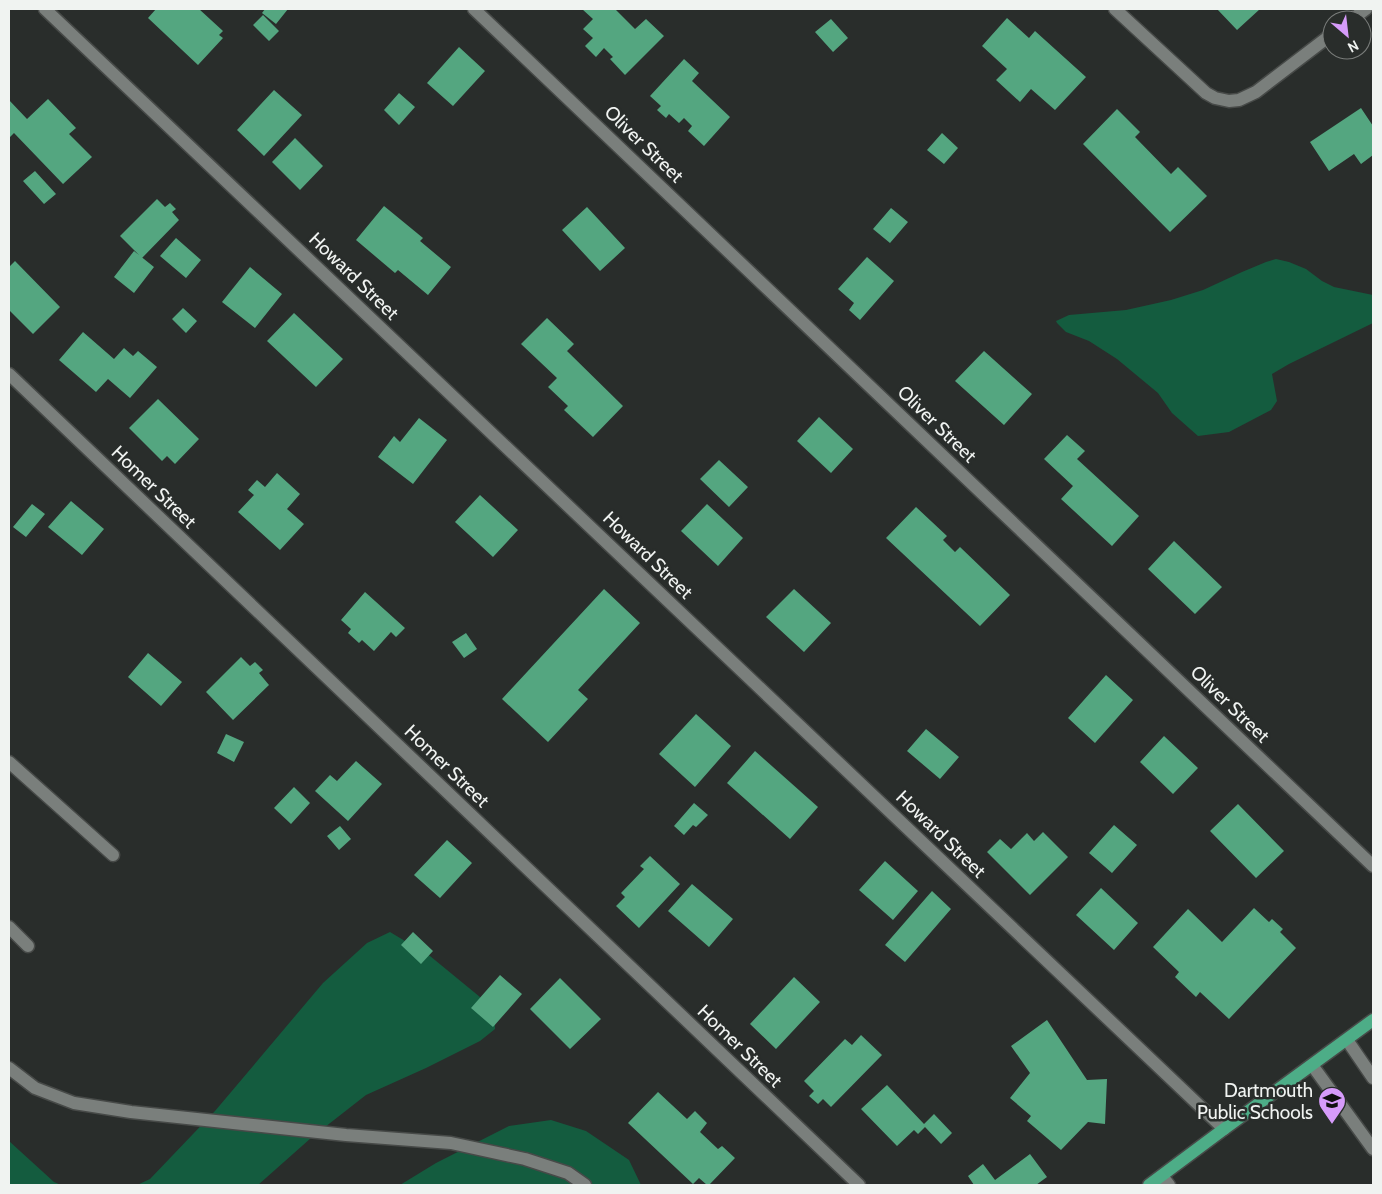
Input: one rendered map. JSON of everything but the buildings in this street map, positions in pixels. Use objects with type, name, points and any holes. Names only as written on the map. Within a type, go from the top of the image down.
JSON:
[{"type":"main road","points":[[1149,1185],[1165,1181],[1224,1129],[1373,1020]]},
{"type":"street","name":"Howard Street","points":[[45,9],[1224,1129]]},
{"type":"street","name":"Oliver Street","points":[[474,9],[1373,866]]},
{"type":"street","points":[[1115,9],[1206,93],[1228,102],[1239,100],[1256,92],[1322,42]]},
{"type":"street","name":"Homer Street","points":[[9,374],[859,1185]]},
{"type":"street","points":[[9,762],[113,855]]},
{"type":"street","points":[[9,927],[28,946]]},
{"type":"street","points":[[1347,1040],[1373,1078]]},
{"type":"street","points":[[1312,1065],[1373,1149]]},
{"type":"street","points":[[9,1068],[35,1088],[74,1103],[131,1112],[346,1135],[451,1143],[525,1158],[568,1173],[585,1185]]},
{"type":"green space","points":[[1276,259],[1306,269],[1334,287],[1373,295],[1373,323],[1272,374],[1277,401],[1271,410],[1229,432],[1198,436],[1172,413],[1158,393],[1117,359],[1089,341],[1066,332],[1056,321],[1069,315],[1126,310],[1171,300],[1203,290]]},
{"type":"green space","points":[[390,932],[430,956],[480,997],[495,1021],[495,1029],[480,1041],[366,1095],[311,1138],[258,1185],[137,1185],[150,1179],[215,1111],[323,983],[367,943]]},
{"type":"green space","points":[[551,1120],[586,1131],[629,1160],[641,1185],[400,1185],[436,1163],[509,1126]]},
{"type":"green space","points":[[9,1141],[54,1182],[61,1185],[9,1185]]},
{"type":"place","name":"Dartmouth Public Schools","points":[[1332,1125]]}]
